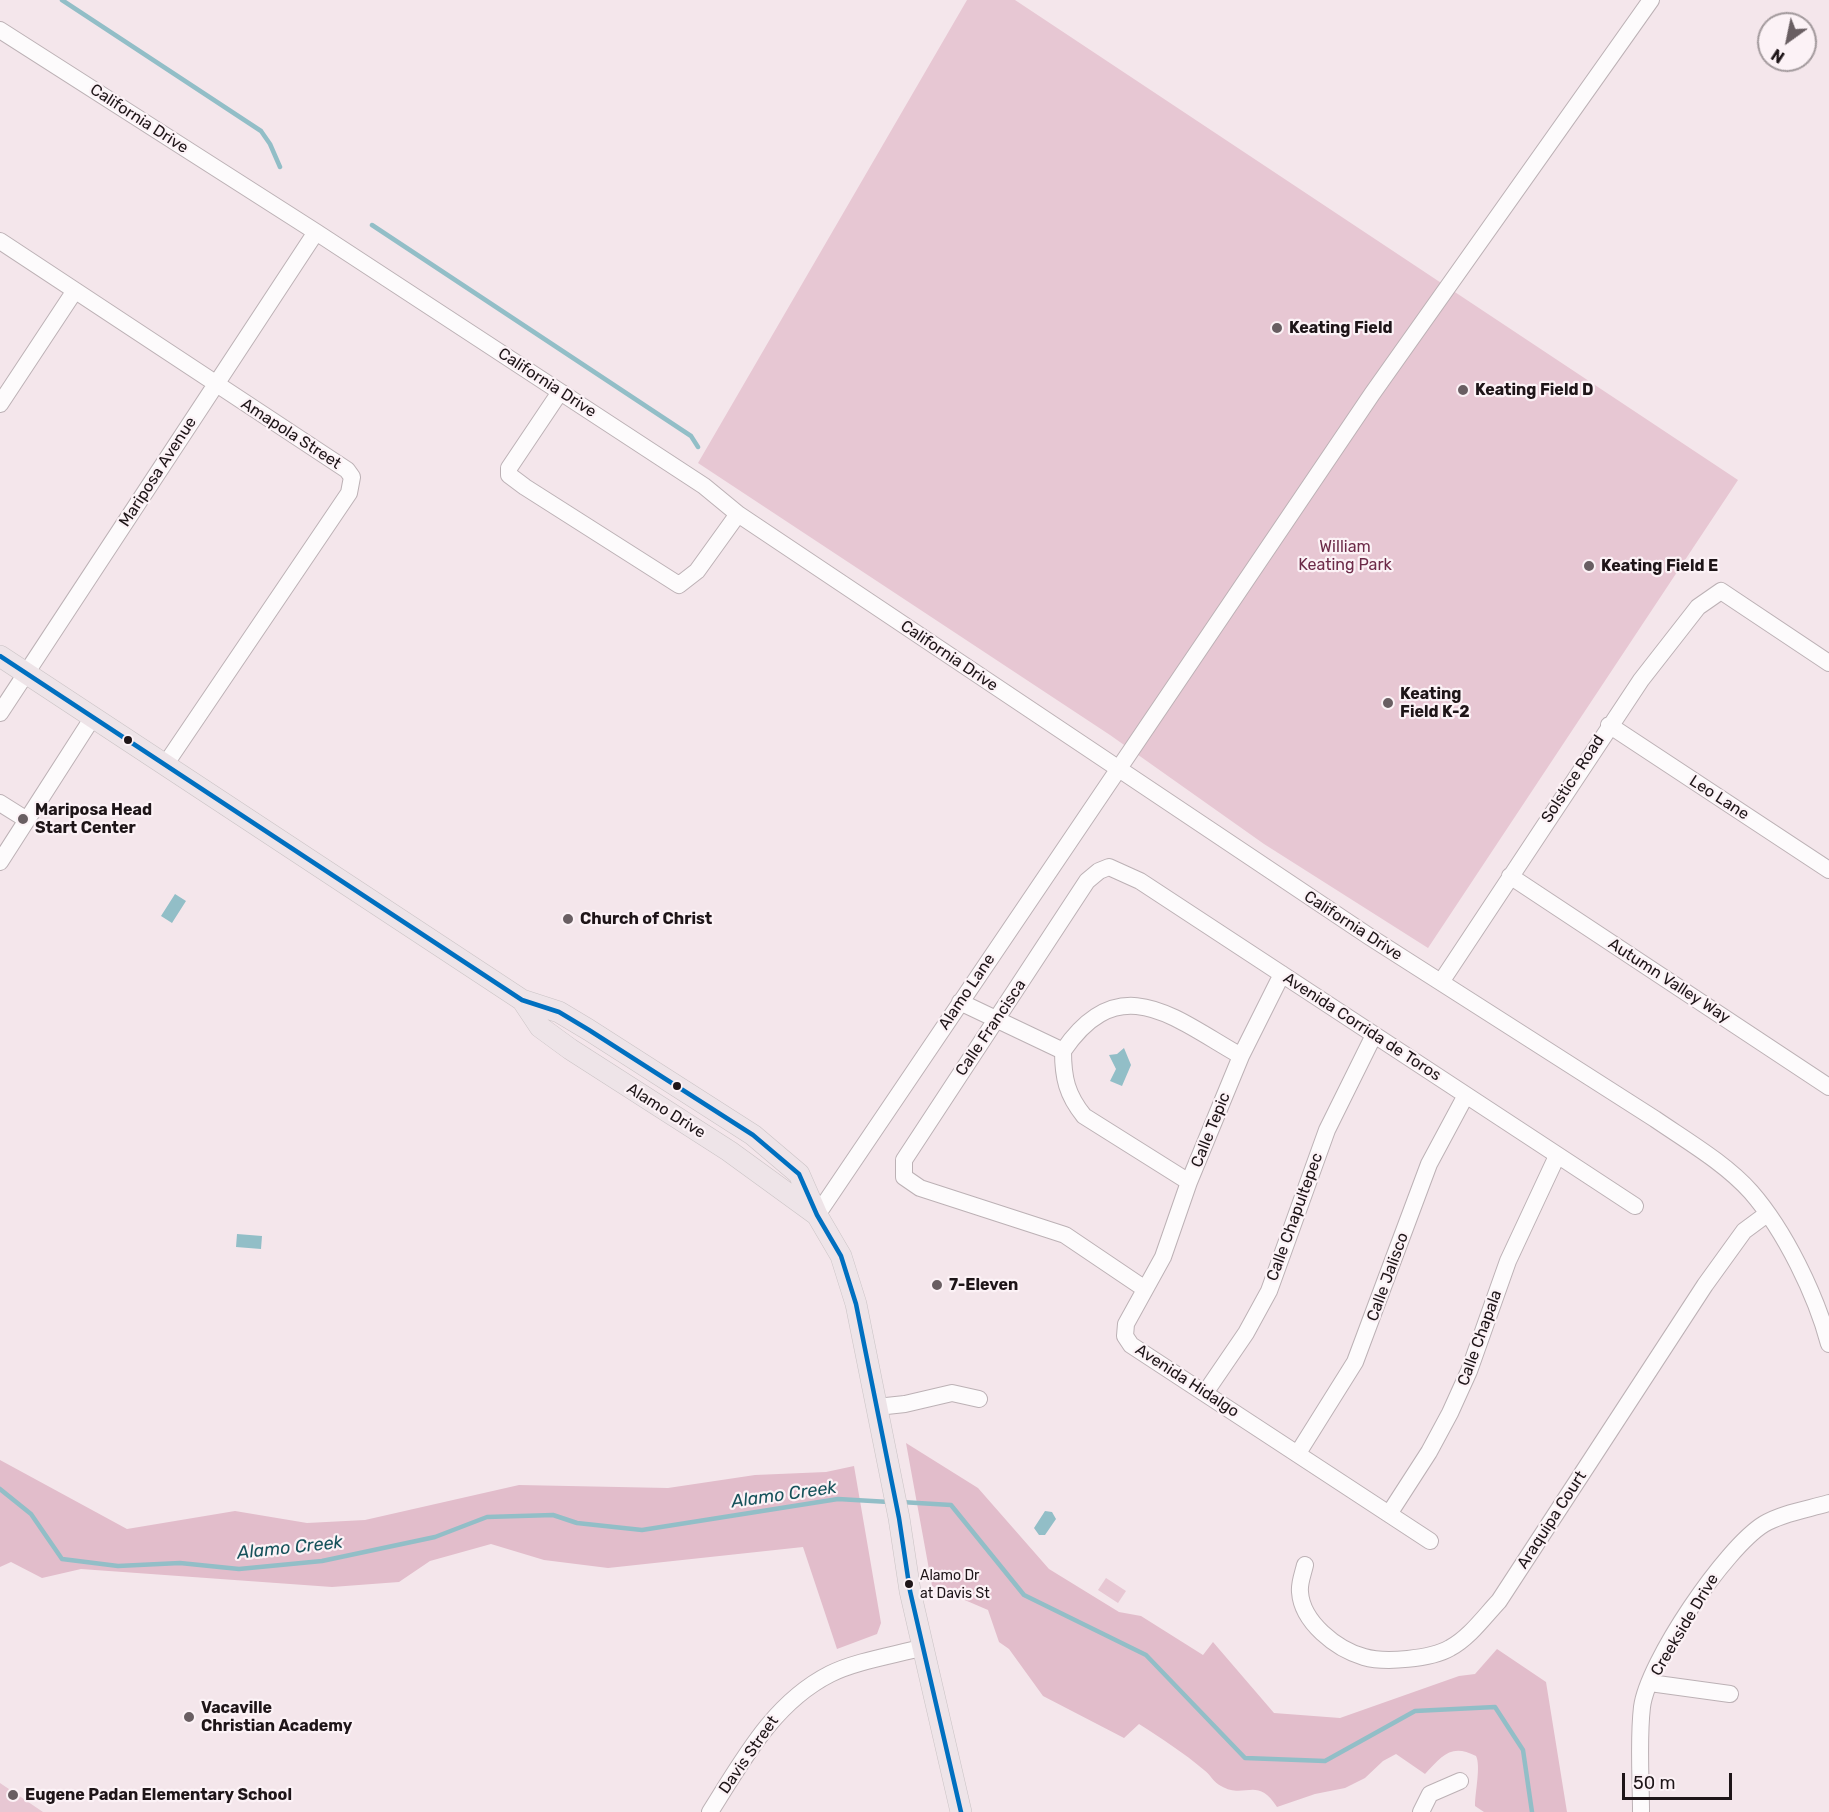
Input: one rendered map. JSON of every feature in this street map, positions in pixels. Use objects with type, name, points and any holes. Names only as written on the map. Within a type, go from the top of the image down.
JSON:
[{"type":"main road","name":"Alamo Drive","points":[[0,656],[522,1000],[559,1012],[753,1135],[799,1174],[817,1215],[841,1256],[851,1286],[890,1470],[910,1591],[961,1812]]},
{"type":"main road","name":"Alamo Drive","points":[[522,1000],[542,1028],[608,1075],[729,1151],[817,1215]]},
{"type":"main road","points":[[542,1028],[577,1039],[643,1081],[673,1096],[703,1103]]},
{"type":"street","name":"Alamo Lane","points":[[817,1215],[1118,770],[1136,747],[1372,394],[1651,0]]},
{"type":"street","name":"California Drive","points":[[0,30],[316,232],[704,486],[738,514],[1118,770],[1360,931],[1699,1149],[1750,1192],[1767,1214],[1814,1299],[1829,1344]]},
{"type":"street","name":"Mariposa Avenue","points":[[0,713],[316,232]]},
{"type":"street","name":"Amapola Street","points":[[0,242],[347,470],[352,477],[352,488],[165,765]]},
{"type":"street","points":[[0,404],[74,292]]},
{"type":"street","points":[[560,392],[509,468],[508,475],[525,487],[679,585],[697,571],[738,514]]},
{"type":"street","name":"Solstice Road","points":[[1441,981],[1608,725],[1698,607],[1721,591],[1829,663]]},
{"type":"street","points":[[0,862],[93,717]]},
{"type":"street","name":"Leo Lane","points":[[1608,725],[1829,870]]},
{"type":"street","points":[[0,802],[27,820]]},
{"type":"street","name":"Avenida Corrida de Toros","points":[[1087,881],[1099,871],[1109,867],[1125,872],[1635,1206]]},
{"type":"street","name":"Autumn Valley Way","points":[[1509,876],[1829,1087]]},
{"type":"street","name":"Calle Francisca","points":[[1087,881],[904,1160],[904,1177],[921,1188],[1065,1235],[1145,1289]]},
{"type":"street","name":"Calle Tepic","points":[[1145,1289],[1163,1257],[1190,1182],[1241,1056],[1282,974]]},
{"type":"street","points":[[960,1002],[1063,1051]]},
{"type":"street","points":[[1190,1182],[1084,1116],[1071,1100],[1065,1082],[1063,1051],[1086,1021],[1120,1006],[1141,1006],[1160,1011],[1241,1056]]},
{"type":"street","name":"Calle Chapultepec","points":[[1205,1393],[1246,1333],[1269,1291],[1327,1130],[1374,1035]]},
{"type":"street","name":"Calle Jalisco","points":[[1298,1453],[1355,1362],[1429,1164],[1466,1095]]},
{"type":"street","name":"Calle Chapala","points":[[1389,1514],[1429,1452],[1455,1402],[1469,1371],[1508,1261],[1557,1156]]},
{"type":"street","name":"Araquipa Court","points":[[1305,1565],[1300,1584],[1306,1614],[1322,1632],[1339,1645],[1364,1657],[1390,1660],[1449,1649],[1469,1633],[1499,1601],[1705,1286],[1744,1231],[1767,1214]]},
{"type":"street","name":"Avenida Hidalgo","points":[[1145,1289],[1126,1324],[1125,1336],[1131,1345],[1430,1541]]},
{"type":"street","points":[[877,1407],[905,1404],[952,1393],[979,1399]]},
{"type":"street","name":"Creekside Drive","points":[[1641,1812],[1642,1705],[1665,1651],[1732,1551],[1766,1522],[1829,1503]]},
{"type":"street","name":"Davis Street","points":[[710,1812],[755,1742],[777,1713],[801,1692],[832,1673],[924,1647]]},
{"type":"street","points":[[1650,1683],[1730,1694]]},
{"type":"street","points":[[1421,1812],[1430,1794],[1460,1782]]},
{"type":"green space","name":"William Keating Park","points":[[967,0],[1015,0],[1738,480],[1428,948],[1264,844],[1110,735],[698,463]]},
{"type":"green space","points":[[1106,1578],[1126,1591],[1118,1603],[1098,1590]]},
{"type":"green space","name":"Eugene Padan Elementary School","points":[[0,1783],[43,1812],[0,1812]]},
{"type":"shaded area","points":[[906,1443],[978,1488],[1049,1569],[1119,1612],[1141,1616],[1203,1655],[1213,1642],[1274,1713],[1340,1718],[1459,1676],[1475,1674],[1497,1649],[1546,1682],[1567,1812],[1484,1812],[1475,1806],[1478,1773],[1476,1756],[1460,1751],[1448,1753],[1425,1774],[1396,1754],[1383,1761],[1365,1778],[1345,1788],[1315,1794],[1277,1807],[1263,1792],[1229,1790],[1219,1785],[1188,1758],[1139,1724],[1124,1738],[1043,1696],[1009,1649],[999,1642],[988,1610],[932,1586]]},
{"type":"shaded area","points":[[0,1460],[127,1529],[235,1511],[307,1523],[365,1520],[519,1485],[668,1488],[755,1475],[826,1472],[854,1466],[881,1623],[877,1634],[837,1649],[803,1547],[608,1568],[544,1560],[491,1544],[430,1561],[399,1582],[332,1587],[81,1569],[42,1578],[11,1562],[0,1567]]},
{"type":"water","points":[[175,894],[186,901],[172,923],[161,916]]},
{"type":"water","points":[[1124,1048],[1131,1065],[1122,1086],[1110,1081],[1116,1069],[1109,1055],[1117,1054]]},
{"type":"water","points":[[237,1234],[262,1236],[261,1249],[236,1247]]},
{"type":"water","points":[[1045,1511],[1052,1512],[1056,1519],[1045,1535],[1039,1535],[1034,1528]]},
{"type":"waterway","points":[[62,0],[261,131],[270,144],[280,167]]},
{"type":"waterway","points":[[372,225],[691,436],[698,447]]},
{"type":"waterway","name":"Alamo Creek","points":[[0,1489],[31,1514],[62,1559],[118,1566],[180,1563],[239,1569],[322,1561],[435,1537],[487,1517],[553,1515],[577,1523],[642,1530],[838,1499],[889,1502]]},
{"type":"waterway","name":"Alamo Creek","points":[[901,1502],[951,1505],[1024,1595],[1146,1655],[1245,1758],[1325,1761],[1415,1711],[1495,1707],[1523,1750],[1532,1812]]},
{"type":"transit line","points":[[0,656],[522,1000],[559,1012],[753,1135],[799,1174],[817,1215],[841,1256],[856,1304],[899,1518],[910,1591],[961,1812]]},
{"type":"place","name":"Keating Field","points":[[1277,328]]},
{"type":"place","name":"Keating Field D","points":[[1463,390]]},
{"type":"place","name":"Keating Field E","points":[[1589,566]]},
{"type":"place","name":"Keating Field K-2","points":[[1388,703]]},
{"type":"place","name":"Mariposa Head Start Center","points":[[23,819]]},
{"type":"place","name":"Church of Christ","points":[[568,919]]},
{"type":"place","name":"7-Eleven","points":[[937,1285]]},
{"type":"place","name":"Alamo Dr at Davis St","points":[[909,1584]]},
{"type":"place","name":"Vacaville Christian Academy","points":[[189,1717]]},
{"type":"place","name":"Eugene Padan Elementary School","points":[[13,1795]]}]
